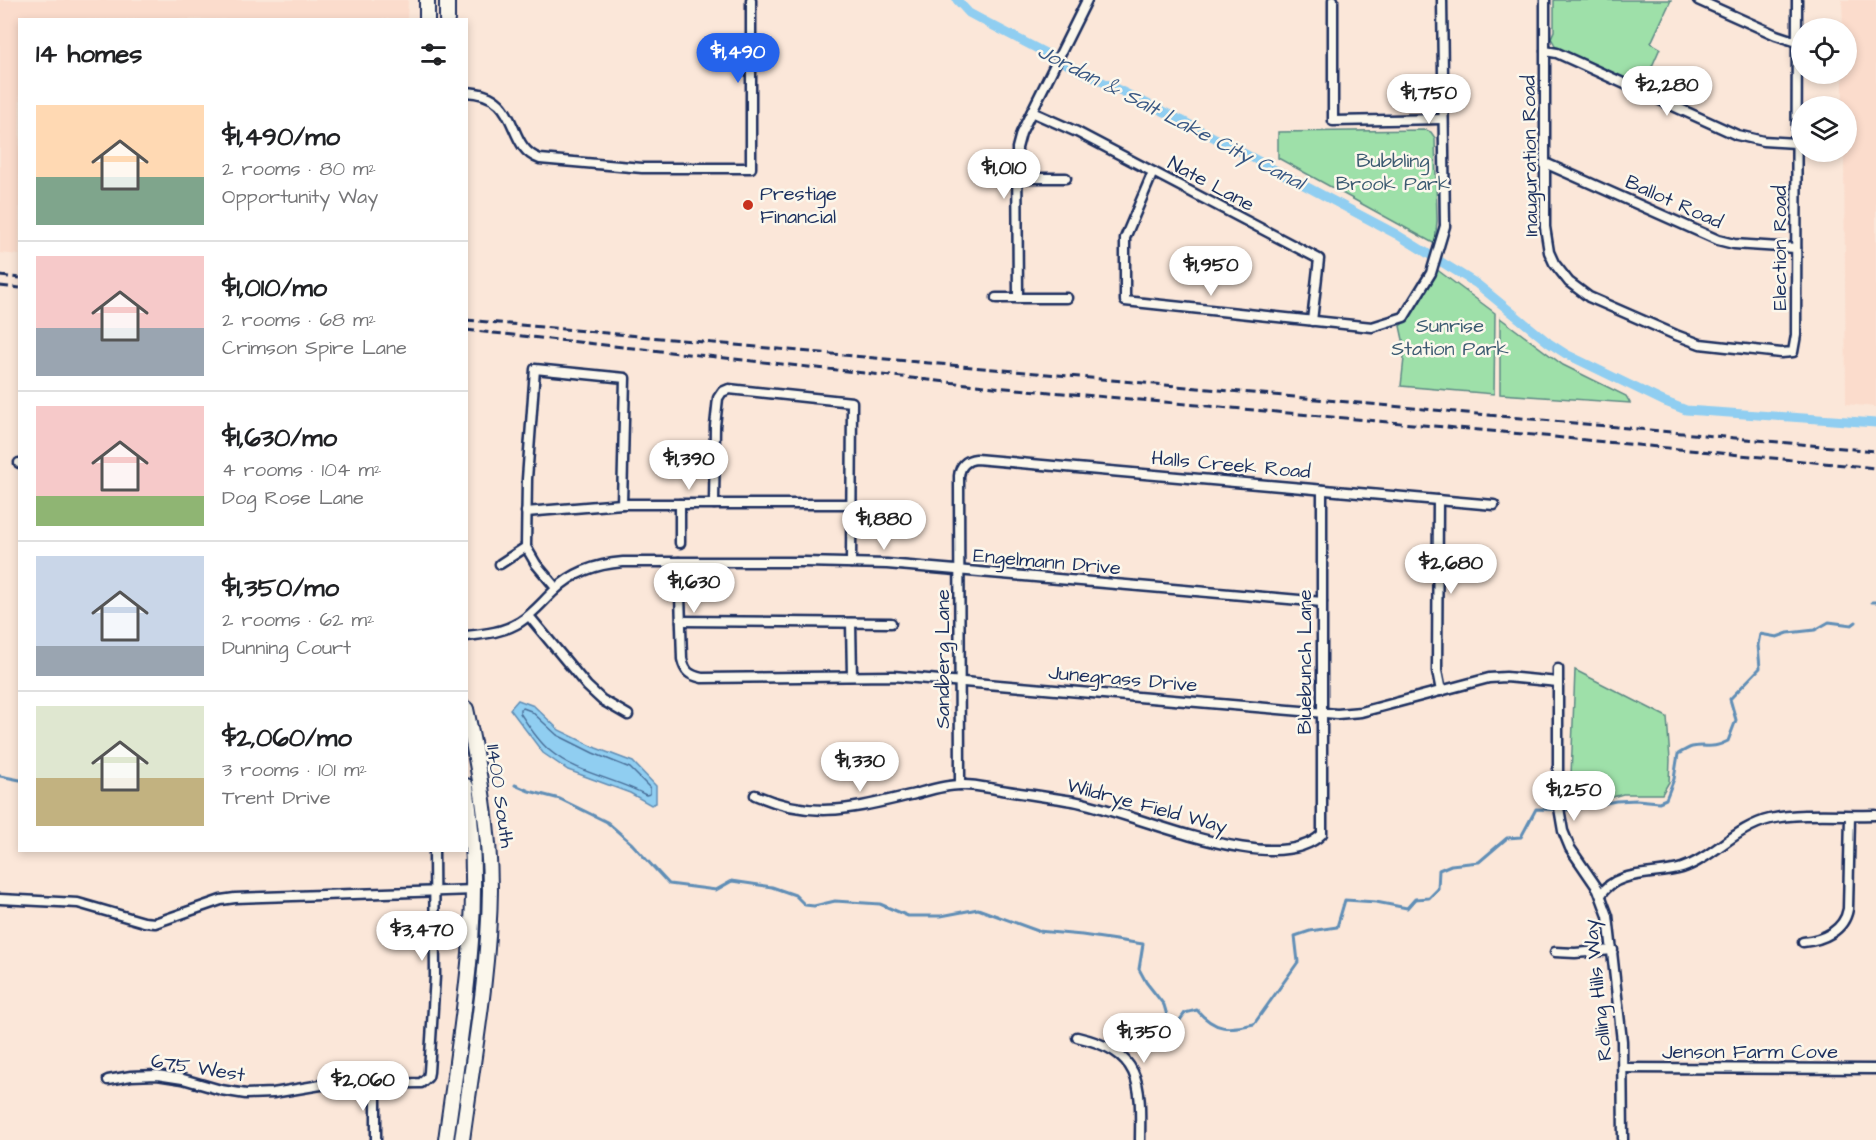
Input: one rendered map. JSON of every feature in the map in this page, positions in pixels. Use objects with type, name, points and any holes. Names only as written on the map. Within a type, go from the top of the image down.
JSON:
[{"type":"main road","points":[[427,0],[427,18]]},
{"type":"main road","points":[[447,0],[447,18]]},
{"type":"main road","name":"11400 South","points":[[462,1140],[486,956],[490,889],[484,799],[468,719]]},
{"type":"main road","name":"11400 South","points":[[446,1140],[470,968],[475,890],[468,800]]},
{"type":"street","points":[[468,92],[486,95],[501,105],[524,147],[534,157],[540,159],[642,168],[751,168],[751,0]]},
{"type":"street","points":[[1018,298],[1017,148],[1021,133],[1087,0]]},
{"type":"street","points":[[1333,0],[1334,121],[1442,119]]},
{"type":"street","points":[[1153,172],[1125,238],[1125,301],[1372,327],[1404,317],[1431,273],[1445,226],[1442,0]]},
{"type":"street","name":"Inauguration Road","points":[[1545,0],[1546,240],[1554,263],[1574,286],[1589,297],[1700,344],[1781,353],[1793,352]]},
{"type":"street","points":[[1698,0],[1791,40]]},
{"type":"street","name":"Election Road","points":[[1797,0],[1797,18]]},
{"type":"street","points":[[1545,51],[1557,53],[1737,135],[1763,141],[1791,143]]},
{"type":"street","name":"Nate Lane","points":[[1032,112],[1077,132],[1319,260],[1312,321]]},
{"type":"street","name":"Election Road","points":[[1793,352],[1796,335],[1796,162]]},
{"type":"street","name":"Ballot Road","points":[[1545,163],[1718,240],[1734,244],[1796,248]]},
{"type":"street","points":[[1018,178],[1066,178]]},
{"type":"street","points":[[996,298],[1067,298]]},
{"type":"street","points":[[556,588],[536,564],[526,547],[529,442],[535,369],[625,378],[622,504]]},
{"type":"street","points":[[714,504],[715,426],[718,398],[722,392],[729,389],[852,402],[851,562]]},
{"type":"street","name":"Halls Creek Road","points":[[965,462],[976,459],[1494,505]]},
{"type":"street","name":"Sandberg Lane","points":[[960,785],[960,472],[965,462]]},
{"type":"street","name":"Bluebunch Lane","points":[[1322,490],[1322,834]]},
{"type":"street","points":[[1438,500],[1437,671],[1440,691]]},
{"type":"street","points":[[526,512],[622,504],[853,504]]},
{"type":"street","points":[[680,504],[680,543]]},
{"type":"street","points":[[500,564],[526,547]]},
{"type":"street","points":[[680,562],[681,621],[891,623]]},
{"type":"street","name":"Engelmann Drive","points":[[468,636],[503,630],[529,616],[556,588],[581,573],[611,563],[851,562],[1322,602]]},
{"type":"street","points":[[529,616],[587,686],[602,700],[628,715]]},
{"type":"street","name":"Junegrass Drive","points":[[681,621],[682,659],[685,669],[691,675],[702,678],[893,676],[1322,713],[1361,712],[1498,678],[1557,682]]},
{"type":"street","points":[[851,623],[852,676]]},
{"type":"street","name":"Rolling Hills Way","points":[[1557,669],[1557,802],[1563,831],[1570,848],[1601,895],[1608,916],[1623,1068],[1623,1140]]},
{"type":"street","points":[[755,795],[791,808],[827,811],[960,785]]},
{"type":"street","name":"Wildrye Field Way","points":[[960,785],[1089,804],[1219,844],[1272,851],[1299,848],[1316,840],[1322,834]]},
{"type":"street","points":[[1803,942],[1819,939],[1834,932],[1846,918],[1850,816]]},
{"type":"street","points":[[1601,895],[1607,887],[1627,878],[1673,871],[1692,864],[1744,829],[1761,822],[1782,817],[1876,816]]},
{"type":"street","points":[[434,852],[435,891]]},
{"type":"street","points":[[0,898],[78,903],[155,923],[228,899],[475,890]]},
{"type":"street","name":"675 West","points":[[108,1080],[131,1076],[164,1076],[221,1090],[253,1094],[327,1084],[416,1084],[425,1080],[430,1067],[434,1013],[435,891]]},
{"type":"street","points":[[1555,952],[1612,950]]},
{"type":"street","points":[[1077,1037],[1106,1045],[1119,1054],[1130,1067],[1137,1081],[1140,1097],[1140,1140]]},
{"type":"street","name":"Jenson Farm Cove","points":[[1623,1068],[1876,1069]]},
{"type":"street","points":[[376,1084],[376,1140]]},
{"type":"shaded area","points":[[0,0],[408,0],[407,18],[18,18],[18,255],[0,253]]},
{"type":"shaded area","points":[[1842,0],[1876,0],[1876,407],[1846,404],[1844,162],[1857,162],[1857,96],[1843,96],[1843,84],[1857,84],[1857,18],[1843,18]]},
{"type":"green space","points":[[1554,0],[1671,0],[1651,43],[1660,48],[1643,87],[1556,47],[1551,38],[1554,31]]},
{"type":"green space","name":"Bubbling Brook Park","points":[[1426,130],[1431,132],[1435,138],[1437,221],[1435,244],[1278,158],[1278,132]]},
{"type":"green space","name":"Sunrise Station Park","points":[[1436,269],[1495,313],[1494,394],[1401,386],[1405,349],[1400,326],[1409,317]]},
{"type":"green space","points":[[1500,318],[1563,365],[1626,396],[1630,403],[1500,394]]},
{"type":"green space","points":[[1575,670],[1667,717],[1669,782],[1662,794],[1623,794],[1596,802],[1570,803]]},
{"type":"water","points":[[518,700],[534,706],[559,730],[596,748],[633,762],[656,786],[656,803],[651,805],[630,793],[568,770],[543,753],[510,709]]},
{"type":"waterway","name":"Jordan & Salt Lake City Canal","points":[[957,0],[969,13],[984,21],[1181,120],[1396,234],[1477,284],[1549,343],[1566,354],[1663,401],[1686,410],[1876,423]]},
{"type":"waterway","points":[[515,785],[560,799],[607,822],[632,844],[669,884],[716,890],[732,881],[772,887],[795,895],[805,905],[814,906],[835,901],[880,904],[908,916],[941,916],[978,909],[1038,931],[1143,944],[1139,969],[1164,1005],[1168,1019],[1177,1024],[1185,1013],[1197,1010],[1210,1022],[1229,1028],[1254,1024],[1298,962],[1295,936],[1337,927],[1345,900],[1376,902],[1407,908],[1415,899],[1429,898],[1438,889],[1439,870],[1451,865],[1479,862],[1507,838],[1521,837],[1536,809],[1570,810],[1616,801],[1659,802],[1666,799],[1674,779],[1678,754],[1692,747],[1713,746],[1728,741],[1736,720],[1730,699],[1760,668],[1758,645],[1760,634],[1777,637],[1788,633],[1815,630],[1829,622],[1852,625],[1856,622]]},
{"type":"waterway","points":[[0,776],[18,780]]},
{"type":"railway","points":[[0,276],[18,278]]},
{"type":"railway","points":[[0,286],[18,288]]},
{"type":"railway","points":[[468,320],[1876,451]]},
{"type":"railway","points":[[468,330],[994,387],[1876,468]]},
{"type":"place","name":"Prestige Financial","points":[[748,205]]}]
